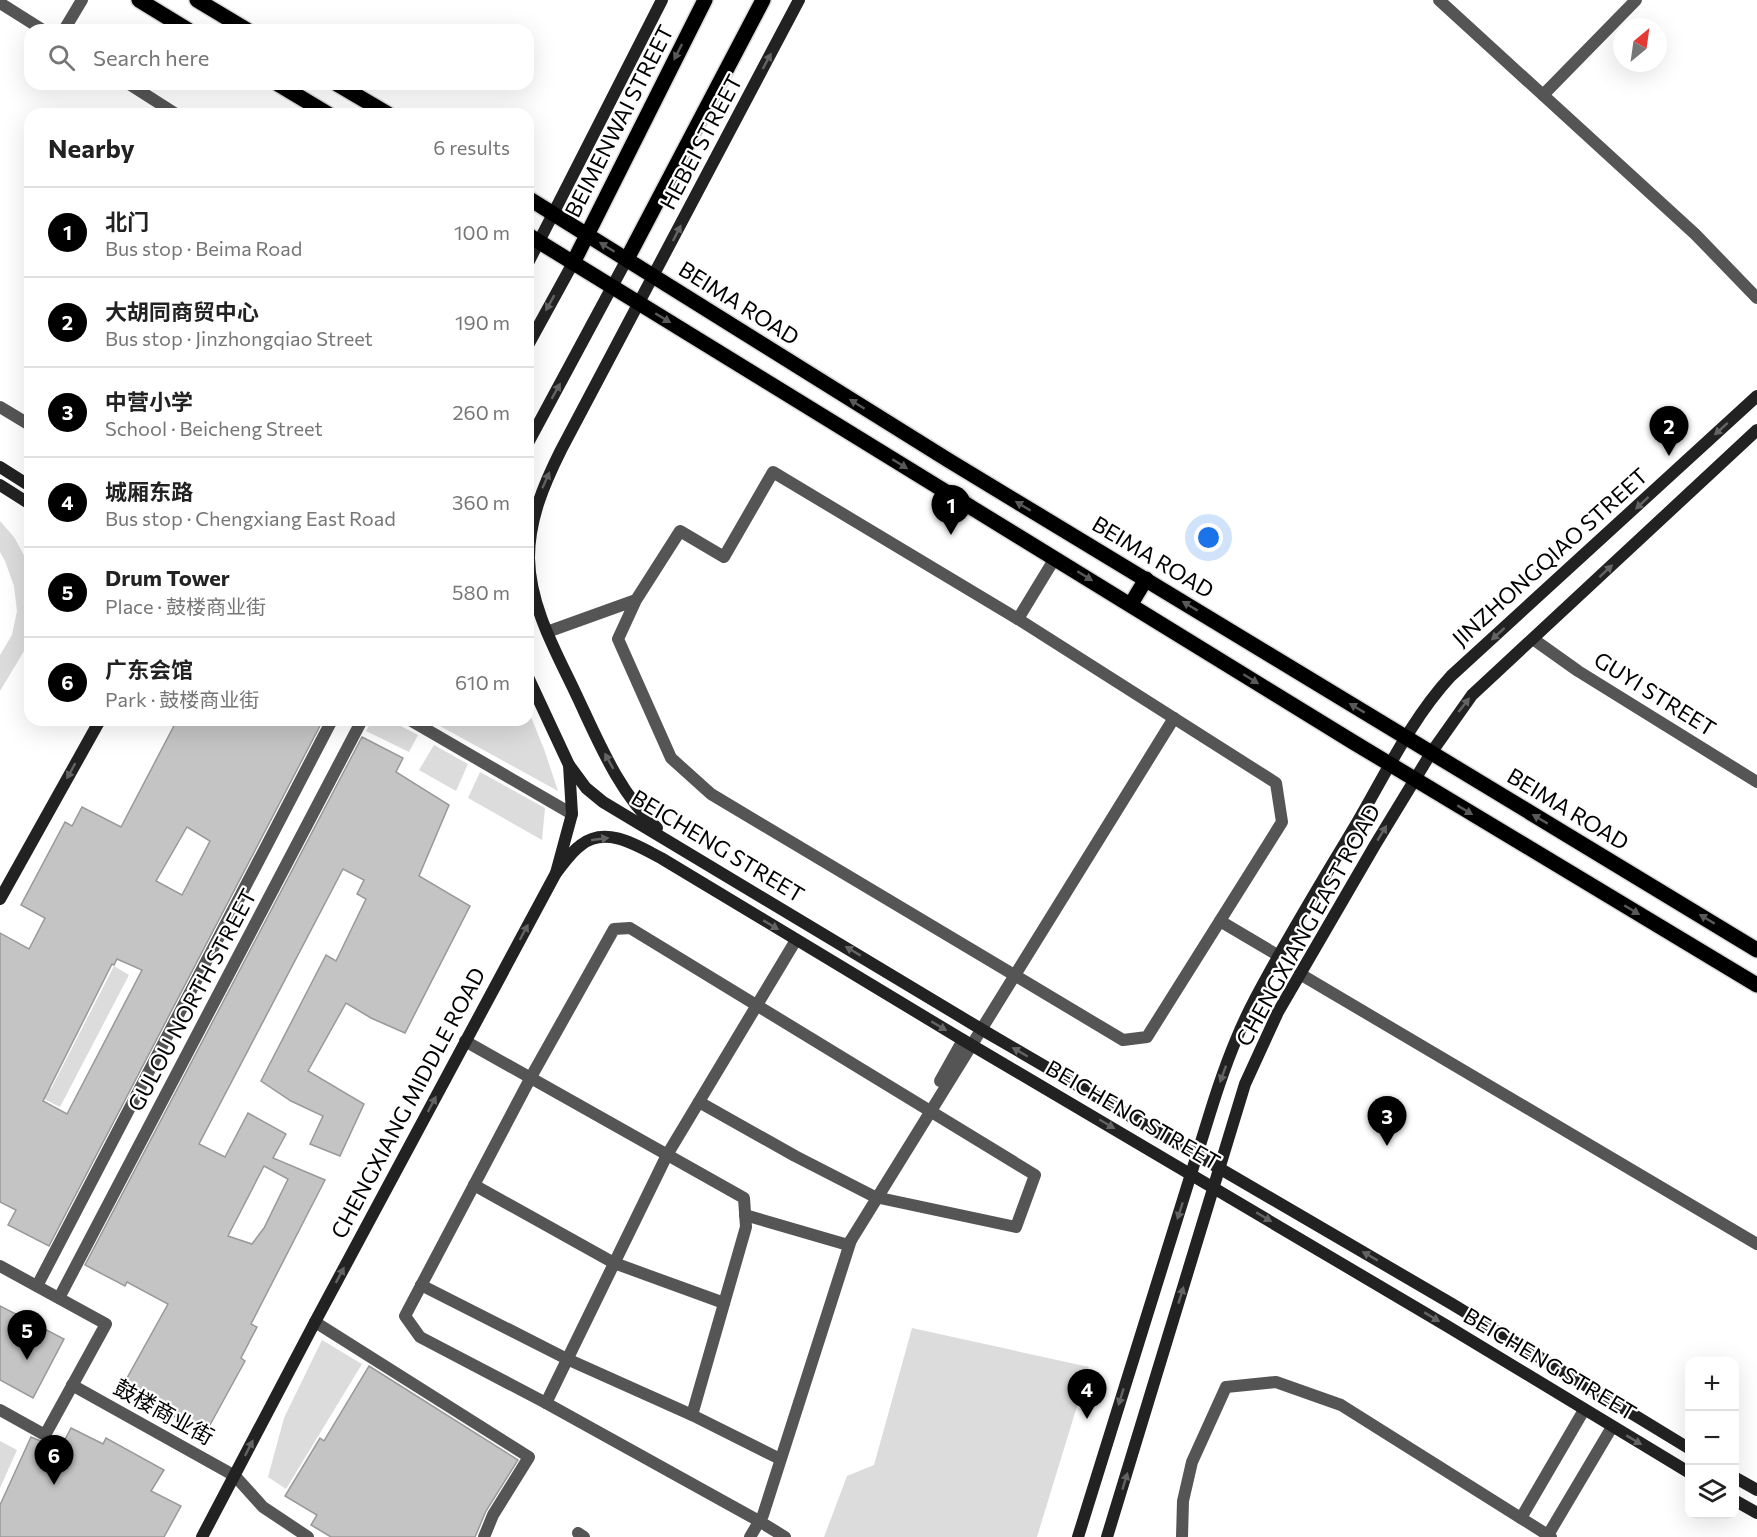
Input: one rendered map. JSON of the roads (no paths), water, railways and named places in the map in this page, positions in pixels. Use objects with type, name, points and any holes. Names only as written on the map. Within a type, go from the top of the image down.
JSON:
[{"type":"main road","points":[[139,0],[178,24]]},
{"type":"main road","points":[[197,0],[237,24]]},
{"type":"main road","name":"BEIMENWAI STREET","points":[[573,263],[705,0]]},
{"type":"main road","points":[[627,259],[763,0]]},
{"type":"main road","points":[[288,90],[318,108]]},
{"type":"main road","points":[[348,90],[378,108]]},
{"type":"main road","name":"BEIMA ROAD","points":[[534,202],[948,460],[1757,950]]},
{"type":"main road","points":[[534,238],[1415,780],[1757,985]]},
{"type":"main road","points":[[1131,604],[1146,579]]},
{"type":"street","points":[[68,24],[82,0]]},
{"type":"street","points":[[534,238],[554,214],[662,0]]},
{"type":"street","name":"HEBEI STREET","points":[[534,520],[536,508],[553,465],[799,0]]},
{"type":"street","points":[[1439,0],[1695,234],[1757,298]]},
{"type":"street","points":[[1543,95],[1636,0]]},
{"type":"street","points":[[0,3],[33,24]]},
{"type":"street","points":[[138,90],[167,108]]},
{"type":"street","points":[[534,432],[627,259]]},
{"type":"street","points":[[534,334],[573,263]]},
{"type":"street","name":"JINZHONGQIAO STREET","points":[[1390,764],[1433,696],[1451,676],[1757,396]]},
{"type":"street","points":[[0,407],[24,421]]},
{"type":"street","name":"JINZHONGQIAO STREET","points":[[1431,753],[1472,695],[1757,430]]},
{"type":"street","points":[[0,467],[24,482]]},
{"type":"street","points":[[774,472],[1018,619],[1276,783],[1282,822],[1147,1037],[1123,1040],[711,794],[671,758],[618,639],[636,600],[680,531],[724,557],[774,472]]},
{"type":"street","points":[[0,485],[24,500]]},
{"type":"street","points":[[1018,619],[1055,558]]},
{"type":"street","name":"HEBEI STREET","points":[[534,591],[547,632],[597,739],[640,810],[669,840]]},
{"type":"street","points":[[547,632],[636,600]]},
{"type":"street","name":"GUYI STREET","points":[[1533,639],[1587,676],[1757,782]]},
{"type":"street","name":"CHENGXIANG MIDDLE ROAD","points":[[202,1537],[556,873],[572,814],[570,765],[534,690]]},
{"type":"street","points":[[750,1537],[763,1515],[848,1245],[967,1042],[984,1030],[1174,718]]},
{"type":"street","points":[[0,899],[97,726]]},
{"type":"street","name":"GULOU NORTH STREET","points":[[36,1286],[329,726]]},
{"type":"street","name":"GULOU NORTH STREET","points":[[59,1299],[359,726]]},
{"type":"street","points":[[420,726],[572,814]]},
{"type":"street","name":"CHENGXIANG EAST ROAD","points":[[1107,1537],[1245,1084],[1274,1020],[1431,753]]},
{"type":"street","name":"CHENGXIANG EAST ROAD","points":[[1078,1537],[1230,1054],[1254,1000],[1390,764]]},
{"type":"street","name":"BEICHENG STREET","points":[[570,765],[586,788],[603,802],[984,1030],[1452,1304],[1685,1447]]},
{"type":"street","name":"BEICHENG STREET","points":[[556,873],[583,843],[594,838],[618,838],[661,858],[1685,1471]]},
{"type":"street","points":[[1220,921],[1279,956]]},
{"type":"street","points":[[699,1102],[795,1156],[876,1197],[1016,1227],[1035,1175],[630,928],[614,929],[531,1077],[405,1316],[420,1337],[546,1403],[785,1537]]},
{"type":"street","points":[[546,1403],[667,1155],[796,940]]},
{"type":"street","points":[[1300,974],[1757,1244]]},
{"type":"street","points":[[465,1041],[744,1198],[746,1227],[692,1415]]},
{"type":"street","points":[[474,1185],[614,1263],[724,1303]]},
{"type":"street","points":[[745,1215],[848,1245]]},
{"type":"street","points":[[0,1266],[106,1324],[45,1435],[0,1410]]},
{"type":"street","points":[[422,1284],[567,1359],[692,1415],[780,1459]]},
{"type":"street","points":[[315,1322],[529,1457],[493,1515],[484,1537]]},
{"type":"street","points":[[1182,1537],[1183,1501],[1192,1462],[1226,1387],[1276,1382],[1341,1405],[1549,1536],[1612,1427]]},
{"type":"street","name":"鼓楼商业街","points":[[72,1385],[235,1476],[263,1507],[308,1537]]},
{"type":"street","points":[[1521,1518],[1584,1410]]},
{"type":"street","points":[[1739,1479],[1757,1490]]},
{"type":"street","points":[[1739,1503],[1757,1513]]},
{"type":"place","name":"大胡同商贸中心","points":[[1669,456]]},
{"type":"place","name":"北门","points":[[951,535]]},
{"type":"place","name":"中营小学","points":[[1387,1146]]},
{"type":"place","name":"Drum Tower","points":[[27,1360]]},
{"type":"place","name":"城厢东路","points":[[1087,1419]]},
{"type":"place","name":"广东会馆","points":[[54,1485]]}]
